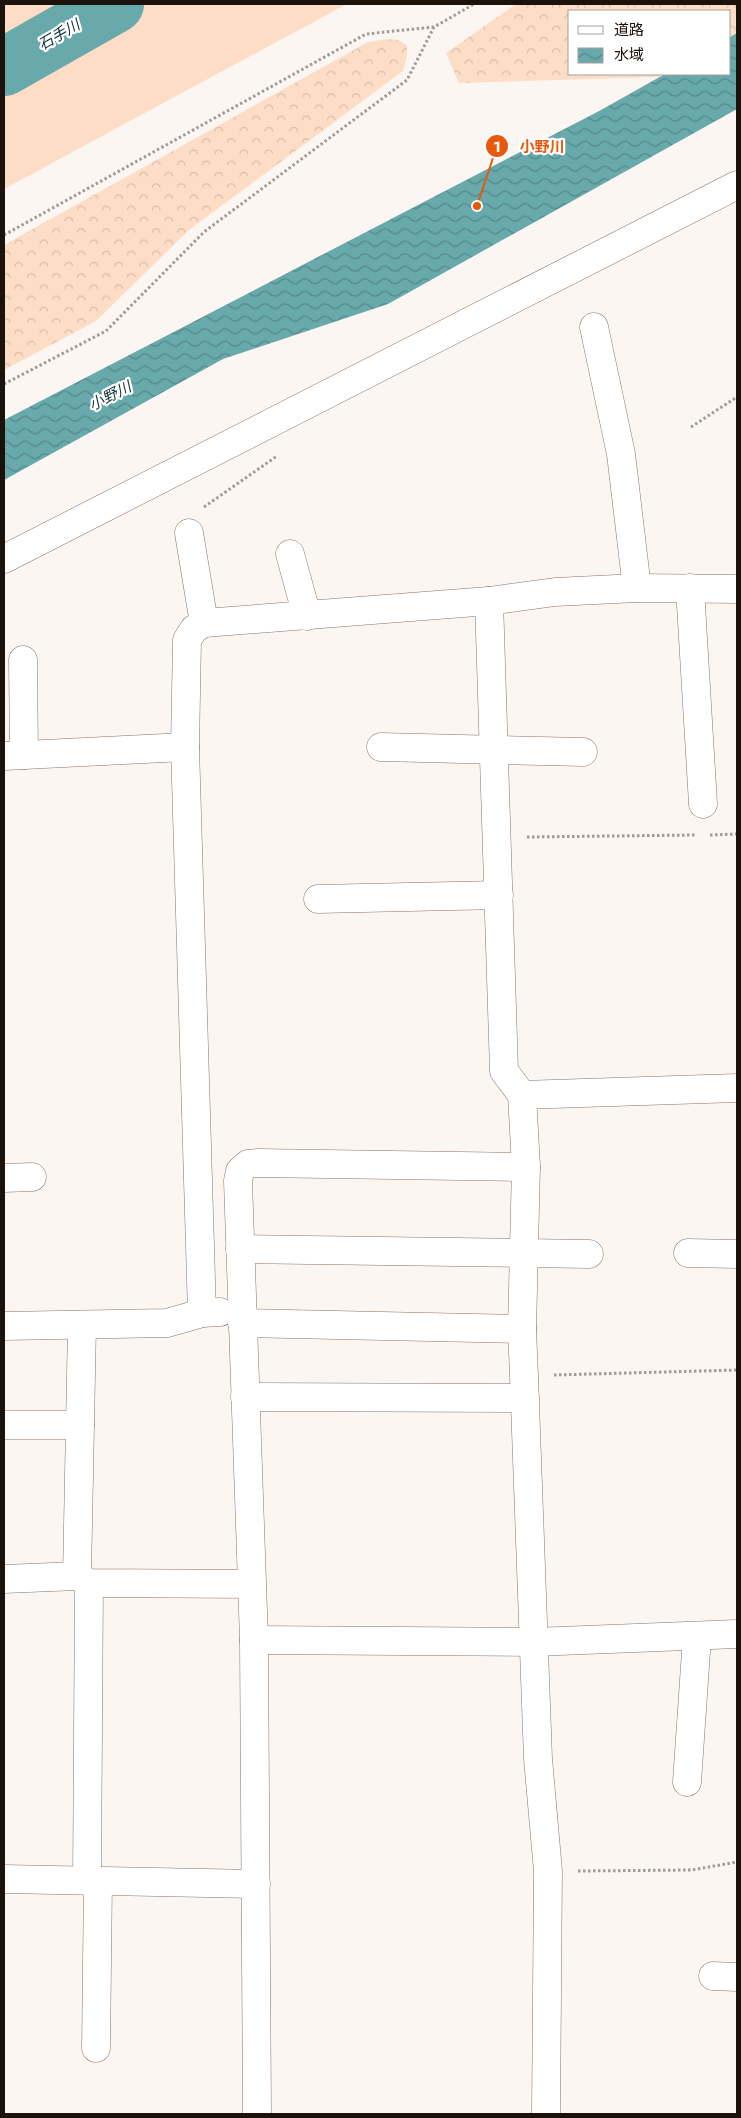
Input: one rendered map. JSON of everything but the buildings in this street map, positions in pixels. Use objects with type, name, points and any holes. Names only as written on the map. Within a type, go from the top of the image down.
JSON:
[{"type":"street","points":[[4,559],[737,185]]},
{"type":"street","points":[[594,327],[621,454],[637,588]]},
{"type":"street","points":[[189,533],[204,623]]},
{"type":"street","points":[[290,554],[307,616]]},
{"type":"street","points":[[202,1312],[185,747],[187,640],[194,628],[204,623],[489,601],[555,592],[637,588],[737,589]]},
{"type":"street","points":[[690,588],[703,804]]},
{"type":"street","points":[[489,601],[504,1070],[522,1095],[526,1167],[522,1329],[538,1759],[548,1871],[546,2114]]},
{"type":"street","points":[[24,660],[14,755],[185,747]]},
{"type":"street","points":[[382,747],[583,752]]},
{"type":"street","points":[[318,899],[499,895]]},
{"type":"street","points":[[522,1095],[737,1088]]},
{"type":"street","points":[[257,2114],[254,1640],[244,1397],[238,1181],[240,1171],[248,1164],[258,1162],[526,1167]]},
{"type":"street","points":[[4,1178],[32,1177]]},
{"type":"street","points":[[240,1249],[589,1254]]},
{"type":"street","points":[[688,1254],[737,1254]]},
{"type":"street","points":[[4,1326],[167,1323],[202,1312],[242,1318],[522,1329]]},
{"type":"street","points":[[82,1325],[80,1425],[96,2048]]},
{"type":"street","points":[[244,1397],[524,1387]]},
{"type":"street","points":[[4,1425],[80,1425]]},
{"type":"street","points":[[4,1578],[251,1584]]},
{"type":"street","points":[[254,1640],[534,1642],[737,1634]]},
{"type":"street","points":[[686,1782],[697,1637]]},
{"type":"street","points":[[4,1879],[256,1884]]},
{"type":"path","points":[[4,235],[366,34],[434,27],[474,4]]},
{"type":"path","points":[[4,384],[106,331],[204,232],[407,80],[434,27]]},
{"type":"path","points":[[691,427],[737,397]]},
{"type":"path","points":[[189,533],[204,506],[281,453]]},
{"type":"path","points":[[709,835],[737,834]]},
{"type":"path","points":[[497,837],[700,835]]},
{"type":"path","points":[[524,1387],[737,1370]]},
{"type":"path","points":[[548,1871],[692,1870],[737,1862]]},
{"type":"green space","points":[[4,4],[347,4],[4,189]]},
{"type":"green space","points":[[516,4],[737,4],[737,33],[731,36],[731,10],[568,10],[568,75],[663,75],[659,77],[459,83],[446,53]]},
{"type":"green space","points":[[388,39],[398,40],[407,45],[407,57],[403,71],[189,230],[96,321],[4,370],[4,245],[368,42]]},
{"type":"water","points":[[737,33],[737,109],[388,304],[223,359],[4,480],[4,420],[601,110],[663,75],[731,75],[731,36]]},
{"type":"waterway","name":"石手川","points":[[4,67],[115,4]]},
{"type":"place","name":"小野川","points":[[477,206]]}]
